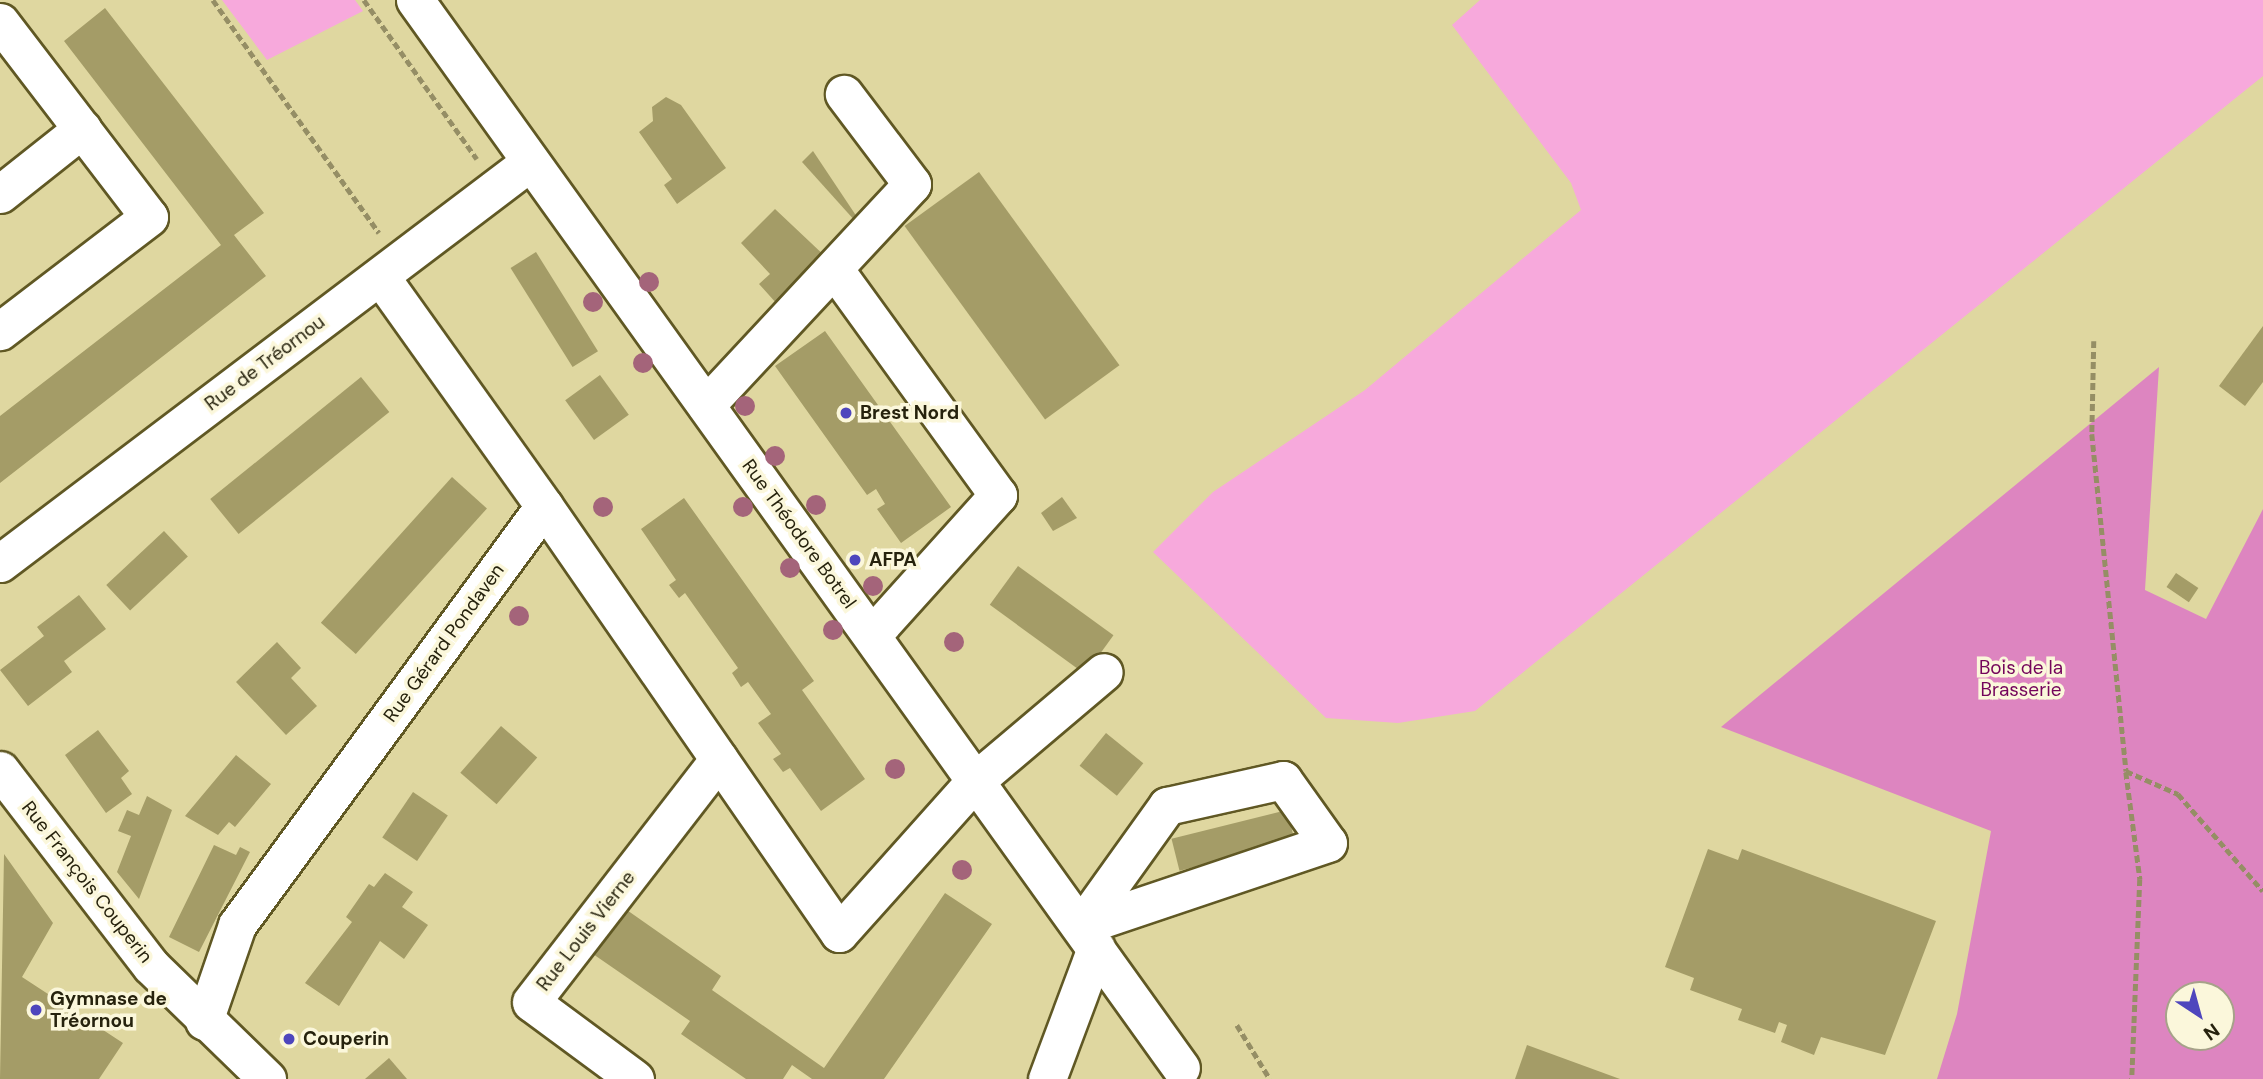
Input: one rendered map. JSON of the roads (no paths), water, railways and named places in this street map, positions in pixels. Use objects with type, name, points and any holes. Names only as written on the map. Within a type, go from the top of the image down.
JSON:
[{"type":"street","name":"Rue Théodore Botrel","points":[[415,0],[1181,1068]]},
{"type":"street","points":[[0,22],[149,217],[0,331]]},
{"type":"street","points":[[706,405],[835,270],[912,184],[844,94]]},
{"type":"street","points":[[0,194],[82,129]]},
{"type":"street","name":"Rue de Tréornou","points":[[0,564],[530,162]]},
{"type":"street","points":[[390,268],[544,506],[839,933],[976,780],[1104,672]]},
{"type":"street","points":[[835,270],[998,495],[872,635]]},
{"type":"street","name":"Rue Gérard Pondaven","points":[[204,1021],[237,925],[544,506]]},
{"type":"street","name":"Rue Louis Vierne","points":[[635,1079],[531,1002],[719,759]]},
{"type":"street","name":"Rue François Couperin","points":[[0,770],[151,966],[204,1021],[267,1079]]},
{"type":"street","points":[[1047,1079],[1089,937],[1167,806],[1283,780],[1328,843],[1089,937]]},
{"type":"place","name":"Brest Nord","points":[[846,413]]},
{"type":"place","name":"AFPA","points":[[855,560]]},
{"type":"place","name":"Gymnase de Tréornou","points":[[36,1010]]},
{"type":"place","name":"Couperin","points":[[289,1039]]},
{"type":"park label","name":"Bois de la Brasserie","points":[[2021,679]]}]
